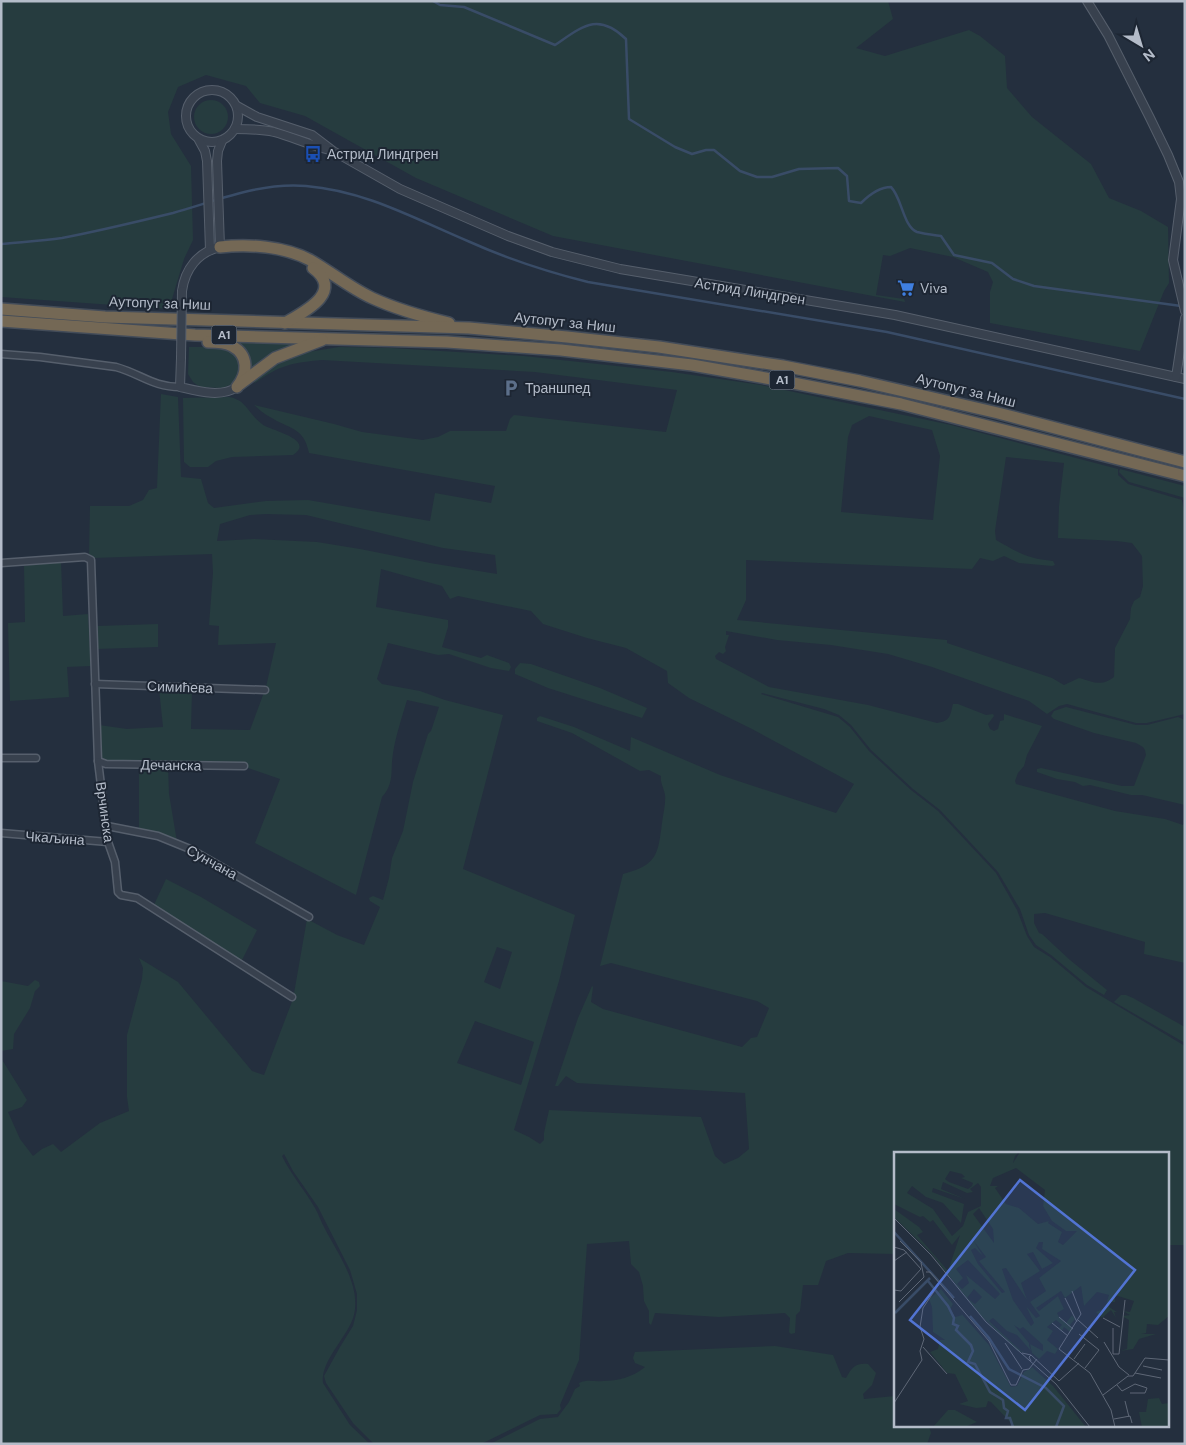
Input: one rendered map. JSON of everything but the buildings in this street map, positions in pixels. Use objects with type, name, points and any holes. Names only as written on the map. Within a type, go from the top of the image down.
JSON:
[{"type":"highway","points":[[218,248],[244,245],[293,253],[309,260],[348,285],[373,298],[400,309],[469,328]]},
{"type":"highway","points":[[218,248],[299,260],[314,268],[320,274],[324,287],[319,301],[312,308],[285,323]]},
{"type":"highway","name":"Аутопут за Ниш","points":[[1,309],[105,317],[469,328],[640,345],[783,366],[860,381],[998,413],[1185,462]]},
{"type":"highway","name":"Аутопут за Ниш","points":[[1,321],[195,335],[447,342],[692,365],[783,380],[900,404],[1185,476]]},
{"type":"highway","points":[[120,329],[153,337],[216,342],[233,346],[244,359],[246,367],[243,379],[236,387]]},
{"type":"highway","points":[[236,387],[275,358],[328,338]]},
{"type":"street","points":[[1087,1],[1108,36],[1146,109],[1179,182],[1181,206],[1174,260],[1185,312]]},
{"type":"street","points":[[199,140],[213,143],[222,141],[230,136],[235,129],[239,115],[237,106],[226,94],[215,90],[204,91],[194,97],[186,111],[186,122],[191,132],[199,140],[206,157],[209,232],[218,248]]},
{"type":"street","name":"Астрид Линдгрен","points":[[237,106],[257,117],[312,135],[386,182],[431,203],[516,239],[567,256],[620,269],[895,315],[1185,379]]},
{"type":"street","name":"Астрид Линдгрен","points":[[235,129],[256,129],[274,132],[316,147],[333,150]]},
{"type":"street","points":[[218,248],[218,151],[222,141]]},
{"type":"street","points":[[180,387],[183,282],[194,262],[218,248]]},
{"type":"street","points":[[1176,377],[1185,318]]},
{"type":"street","points":[[1,354],[105,365],[127,370],[158,384],[217,393],[230,391],[236,387]]},
{"type":"street","name":"Врчинска","points":[[1,563],[84,557],[91,560],[98,761],[108,842],[115,862],[118,892],[121,895],[137,898],[292,997]]},
{"type":"street","name":"Симићева","points":[[96,684],[265,690]]},
{"type":"street","points":[[1,758],[36,758]]},
{"type":"street","name":"Дечанска","points":[[98,761],[106,764],[244,766]]},
{"type":"street","name":"Сунчана","points":[[107,826],[158,836],[190,849],[309,917]]},
{"type":"street","name":"Чкаљина","points":[[1,833],[108,842]]},
{"type":"green space","points":[[1,1],[888,1],[893,19],[856,48],[885,56],[969,30],[980,36],[1005,56],[1007,88],[1032,117],[1091,164],[1109,198],[1141,211],[1168,227],[1169,283],[1140,351],[990,323],[990,292],[993,282],[988,272],[953,257],[910,248],[890,256],[883,255],[876,295],[904,299],[905,302],[553,236],[416,178],[305,116],[260,103],[246,86],[206,75],[178,87],[168,112],[171,134],[191,166],[193,240],[184,259],[169,309],[1,297]]},
{"type":"green space","points":[[211,100],[218,101],[223,105],[227,110],[227,124],[223,129],[218,133],[211,134],[204,133],[199,129],[195,124],[194,117],[195,110],[199,105],[204,101]]},
{"type":"green space","points":[[237,342],[293,343],[294,345],[247,377],[249,362],[247,354]]},
{"type":"green space","points":[[189,347],[221,347],[233,353],[239,361],[240,373],[232,384],[223,388],[200,387],[193,382],[188,374]]},
{"type":"green space","points":[[339,347],[392,348],[524,356],[672,372],[761,385],[951,425],[1118,469],[1118,475],[1128,484],[1182,500],[1185,516],[1185,714],[1147,723],[1136,723],[1067,704],[1059,706],[1047,714],[1029,701],[932,667],[888,654],[831,645],[777,640],[726,631],[726,635],[729,635],[725,647],[726,651],[723,654],[719,652],[715,656],[716,659],[769,687],[868,705],[937,723],[945,721],[950,714],[953,704],[958,704],[986,715],[993,714],[994,716],[988,724],[990,729],[994,731],[998,729],[1000,721],[1004,720],[1004,714],[1042,726],[1027,755],[1024,766],[1018,773],[1015,781],[1016,784],[1115,811],[1165,819],[1183,825],[1185,822],[1185,963],[1144,954],[1145,942],[1045,913],[1034,914],[1034,923],[1039,933],[1107,990],[1104,995],[1087,985],[1036,945],[1029,935],[1020,909],[998,872],[940,810],[913,789],[871,750],[851,725],[839,715],[824,709],[761,694],[838,717],[850,727],[869,751],[911,790],[938,811],[996,873],[1017,910],[1027,936],[1034,947],[1050,957],[1086,987],[1185,1046],[1185,1245],[1168,1245],[1168,1152],[894,1152],[894,1254],[848,1253],[826,1261],[818,1285],[803,1285],[800,1311],[796,1315],[795,1333],[791,1334],[789,1332],[790,1318],[785,1313],[719,1317],[655,1313],[651,1325],[649,1323],[649,1311],[644,1301],[643,1286],[639,1272],[631,1264],[629,1241],[587,1244],[579,1360],[560,1405],[561,1409],[557,1414],[540,1415],[481,1444],[374,1444],[353,1423],[326,1383],[324,1376],[353,1326],[357,1310],[357,1294],[350,1270],[318,1207],[293,1171],[284,1154],[282,1156],[315,1208],[342,1259],[351,1281],[354,1292],[354,1315],[326,1366],[323,1375],[323,1383],[350,1425],[370,1444],[1,1444],[1,1058],[27,1100],[22,1107],[8,1112],[20,1139],[33,1156],[53,1144],[61,1152],[100,1123],[129,1111],[127,1097],[127,1035],[142,979],[143,968],[139,958],[178,982],[252,1071],[264,1075],[293,999],[307,919],[337,935],[364,945],[380,907],[370,901],[369,898],[373,896],[383,900],[392,858],[403,831],[413,782],[428,734],[431,731],[439,707],[407,700],[394,746],[389,787],[382,797],[356,895],[255,843],[280,779],[248,768],[248,765],[107,762],[99,759],[99,725],[127,729],[163,727],[159,689],[192,691],[191,729],[250,730],[266,687],[276,643],[218,645],[219,626],[209,625],[213,573],[212,554],[92,558],[89,555],[90,506],[129,506],[143,500],[149,490],[157,488],[161,394],[178,397],[181,477],[201,479],[208,503],[214,508],[266,501],[308,500],[430,521],[435,493],[491,503],[495,486],[309,453],[307,444],[299,433],[268,416],[254,405],[362,432],[423,440],[438,437],[450,431],[506,431],[510,419],[514,415],[666,432],[677,390],[535,372],[322,360],[286,366],[255,383],[253,381],[278,361],[302,353]],"holes":[[[869,416],[932,430],[940,456],[933,520],[841,512],[848,437],[852,425]],[[1006,457],[1064,463],[1059,506],[1058,538],[1132,543],[1142,556],[1143,586],[1140,597],[1134,601],[1130,619],[1115,648],[1114,677],[1101,683],[1079,678],[1064,685],[1052,678],[947,643],[947,640],[737,620],[746,600],[746,560],[972,569],[980,558],[993,561],[1004,556],[1019,563],[1055,565],[1053,561],[1036,559],[1010,548],[996,540],[995,531]],[[250,515],[306,515],[443,548],[495,555],[497,574],[317,542],[254,539],[217,541],[220,524]],[[381,569],[442,586],[450,599],[458,596],[531,611],[543,624],[626,648],[667,671],[668,683],[689,698],[752,729],[854,784],[836,813],[720,775],[631,737],[630,751],[574,727],[540,716],[537,718],[537,721],[572,733],[640,771],[649,770],[661,776],[665,802],[657,851],[654,857],[643,867],[623,874],[600,966],[611,963],[757,1001],[769,1008],[757,1037],[751,1038],[742,1047],[603,1009],[591,1002],[592,986],[578,1018],[555,1086],[558,1086],[566,1076],[577,1083],[745,1093],[749,1149],[738,1158],[724,1164],[715,1156],[701,1117],[549,1110],[544,1140],[540,1144],[514,1130],[559,981],[575,915],[463,869],[503,715],[445,700],[420,691],[382,684],[377,679],[388,643],[438,655],[449,654],[491,668],[509,671],[511,667],[509,663],[487,655],[481,658],[442,647],[448,627],[448,620],[376,607]],[[497,947],[512,952],[500,989],[484,982]],[[475,1021],[534,1042],[521,1085],[457,1063]]]},
{"type":"green space","points":[[229,397],[244,404],[262,424],[295,440],[299,444],[299,449],[293,455],[232,457],[216,461],[208,467],[190,467],[184,462],[183,398]]},
{"type":"green space","points":[[1120,469],[1185,486],[1185,498],[1129,482],[1119,472]]},
{"type":"green space","points":[[61,561],[63,616],[88,614],[91,666],[67,667],[69,697],[10,701],[8,623],[25,622],[24,566]]},
{"type":"green space","points":[[158,624],[158,647],[96,649],[97,626]]},
{"type":"green space","points":[[520,663],[531,664],[600,688],[647,708],[642,718],[548,688],[515,674],[515,669]]},
{"type":"green space","points":[[1066,707],[1136,725],[1147,725],[1178,717],[1185,720],[1185,805],[1090,785],[1083,786],[1037,772],[1037,769],[1041,768],[1122,786],[1134,786],[1146,755],[1143,747],[1136,743],[1094,733],[1054,719],[1051,716],[1054,711]]},
{"type":"green space","points":[[139,766],[168,766],[169,794],[177,842],[139,831]]},
{"type":"green space","points":[[166,879],[257,930],[241,962],[153,907]]},
{"type":"green space","points":[[35,980],[39,982],[40,986],[35,991],[30,1008],[14,1034],[13,1049],[1,1051],[1,981],[28,986]]},
{"type":"green space","points":[[1121,995],[1133,998],[1185,1027],[1185,1043],[1114,1002]]},
{"type":"green space","points":[[775,1346],[833,1355],[842,1377],[846,1378],[855,1366],[868,1364],[876,1373],[872,1385],[863,1394],[864,1399],[894,1396],[894,1428],[930,1428],[931,1433],[927,1444],[490,1444],[540,1419],[558,1417],[569,1402],[575,1389],[580,1386],[579,1383],[620,1379],[630,1376],[645,1367],[635,1363],[633,1358],[635,1352]]},
{"type":"waterway","points":[[433,1],[440,5],[464,7],[555,45],[574,32],[590,25],[599,24],[616,31],[626,39],[629,119],[675,147],[692,154],[714,150],[740,171],[757,177],[772,177],[799,169],[838,168],[847,176],[849,201],[861,203],[882,188],[891,187],[912,229],[917,232],[941,236],[954,255],[992,263],[1013,279],[1034,286],[1181,306]]},
{"type":"waterway","points":[[1,244],[54,239],[90,232],[173,213],[238,193],[272,187],[306,186],[328,189],[370,200],[410,215],[499,254],[588,282],[887,332],[1185,399]]},
{"type":"place","name":"Астрид Линдгрен","points":[[313,154]]},
{"type":"place","name":"Viva","points":[[906,288]]},
{"type":"place","name":"Траншпед","points":[[511,388]]}]
